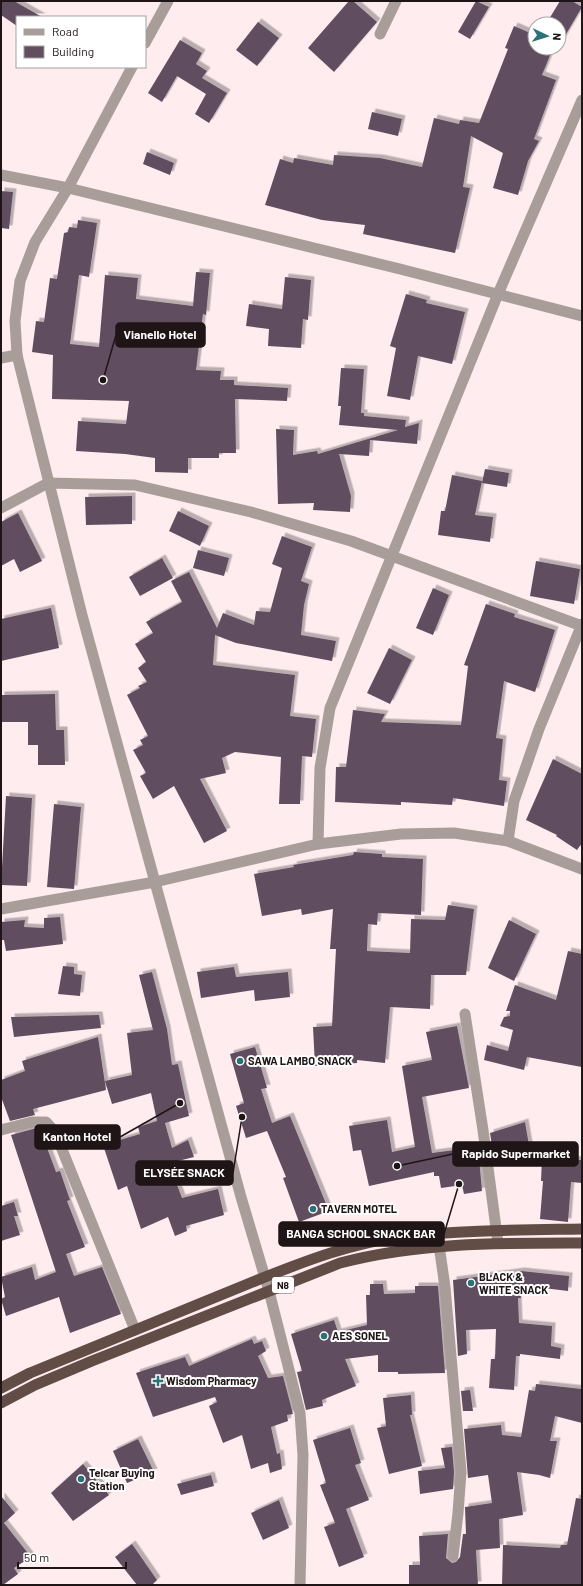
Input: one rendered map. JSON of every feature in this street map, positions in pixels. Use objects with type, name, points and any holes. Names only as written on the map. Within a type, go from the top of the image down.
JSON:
[{"type":"highway","name":"N8","points":[[1,1388],[30,1373],[265,1277],[297,1265],[368,1243],[399,1237],[497,1230],[582,1229]]},
{"type":"highway","name":"N8","points":[[1,1403],[35,1385],[92,1361],[340,1263],[372,1254],[439,1245],[582,1243]]},
{"type":"street","points":[[146,41],[168,1]]},
{"type":"street","points":[[380,34],[396,1]]},
{"type":"street","points":[[131,68],[68,188],[35,242],[20,281],[15,321],[17,355],[82,615],[241,1197],[269,1291],[300,1413],[303,1455],[300,1585]]},
{"type":"street","points":[[318,844],[320,768],[330,708],[498,294],[582,100]]},
{"type":"street","points":[[1,175],[68,188],[582,316]]},
{"type":"street","points":[[1,358],[17,355]]},
{"type":"street","points":[[1,508],[48,483],[135,484],[251,512],[392,555],[582,625],[539,729],[514,801],[508,841]]},
{"type":"street","points":[[1,909],[155,882],[318,844],[402,834],[454,833],[508,841],[582,869]]},
{"type":"street","points":[[464,1014],[498,1243]]},
{"type":"street","points":[[1,1130],[32,1122],[46,1122],[55,1132],[135,1330]]},
{"type":"street","points":[[439,1245],[445,1287],[461,1472],[453,1556]]},
{"type":"building","points":[[1,1],[14,1],[40,16],[16,16],[16,25],[1,15]]},
{"type":"building","points":[[349,1],[353,1],[377,22],[334,72],[308,48]]},
{"type":"building","points":[[476,1],[489,7],[470,39],[458,32]]},
{"type":"building","points":[[560,1],[572,1],[582,7],[567,32],[567,16],[551,16]]},
{"type":"building","points":[[258,22],[279,38],[257,66],[236,50]]},
{"type":"building","points":[[514,26],[527,32],[527,56],[550,56],[542,75],[556,80],[534,139],[539,141],[528,161],[518,195],[493,188],[503,153],[471,136],[463,187],[470,188],[455,253],[363,234],[365,225],[322,220],[265,205],[280,159],[293,163],[294,158],[333,165],[334,155],[380,158],[422,167],[434,118],[459,124],[460,120],[479,123],[508,49],[505,48]]},
{"type":"building","points":[[180,40],[202,53],[196,64],[207,71],[202,78],[227,93],[209,123],[195,114],[206,94],[177,76],[162,102],[148,93]]},
{"type":"building","points":[[372,112],[402,119],[398,136],[368,129]]},
{"type":"building","points":[[147,152],[174,163],[170,175],[143,164]]},
{"type":"building","points":[[1,191],[13,192],[9,229],[1,228]]},
{"type":"building","points":[[78,220],[97,223],[89,277],[79,275],[70,344],[99,347],[105,275],[138,278],[136,299],[193,306],[196,272],[210,273],[206,315],[203,314],[196,370],[221,371],[220,380],[234,380],[234,385],[288,388],[287,401],[235,399],[236,453],[219,453],[219,458],[188,458],[188,473],[155,472],[155,458],[125,454],[76,451],[78,421],[126,424],[129,401],[52,399],[53,355],[32,352],[36,321],[44,322],[50,278],[57,279],[64,233],[68,232],[69,227],[77,228]]},
{"type":"building","points":[[285,277],[311,280],[308,320],[303,319],[301,348],[268,346],[269,329],[246,326],[249,304],[282,309]]},
{"type":"building","points":[[406,294],[427,300],[426,303],[465,312],[452,364],[418,356],[410,400],[387,396],[396,348],[390,346]]},
{"type":"building","points":[[341,368],[364,369],[361,413],[364,413],[364,416],[406,420],[405,427],[419,423],[417,444],[370,440],[369,456],[339,454],[351,496],[350,512],[313,510],[314,503],[278,504],[276,429],[294,430],[293,455],[317,451],[318,454],[398,430],[339,425],[341,406],[338,406]]},
{"type":"building","points":[[485,469],[509,473],[507,487],[482,483]]},
{"type":"building","points":[[452,475],[482,481],[475,515],[493,517],[490,542],[438,535],[441,511],[445,511]]},
{"type":"building","points":[[132,496],[132,524],[86,525],[85,497]]},
{"type":"building","points":[[178,511],[209,526],[200,546],[169,531]]},
{"type":"building","points":[[18,513],[42,561],[20,572],[14,559],[1,566],[1,522]]},
{"type":"building","points":[[282,536],[312,547],[301,581],[309,584],[304,605],[301,635],[336,641],[332,661],[236,643],[215,635],[213,665],[295,675],[290,716],[316,719],[312,757],[302,756],[300,804],[279,804],[281,757],[235,752],[222,758],[226,773],[200,779],[227,831],[204,843],[174,786],[153,799],[140,776],[146,773],[133,750],[143,745],[140,740],[148,736],[127,695],[140,688],[138,686],[147,682],[138,668],[146,662],[135,644],[153,633],[146,622],[182,602],[171,581],[189,572],[217,628],[223,613],[254,625],[256,611],[270,612],[282,568],[272,564]]},
{"type":"building","points":[[198,550],[229,558],[224,576],[193,568]]},
{"type":"building","points":[[162,558],[173,578],[140,596],[129,577]]},
{"type":"building","points":[[536,561],[580,569],[574,604],[530,596]]},
{"type":"building","points":[[433,588],[449,595],[433,635],[416,628]]},
{"type":"building","points":[[486,604],[515,614],[514,617],[555,630],[535,692],[504,681],[496,738],[503,739],[499,780],[507,781],[504,806],[453,798],[452,805],[401,802],[401,805],[335,802],[336,767],[346,767],[353,710],[385,714],[381,722],[461,725],[468,666],[464,665]]},
{"type":"building","points":[[51,608],[59,648],[1,661],[1,619]]},
{"type":"building","points":[[389,648],[412,660],[390,704],[367,693]]},
{"type":"building","points":[[55,694],[56,730],[64,730],[65,765],[38,765],[38,745],[28,745],[28,722],[1,722],[1,695]]},
{"type":"building","points":[[553,759],[582,774],[582,843],[577,850],[556,836],[557,835],[526,820]]},
{"type":"building","points":[[6,796],[32,798],[27,886],[1,885]]},
{"type":"building","points":[[54,804],[81,807],[74,889],[47,887]]},
{"type":"building","points":[[354,852],[382,854],[382,857],[423,859],[421,915],[378,913],[377,925],[368,924],[367,951],[410,953],[411,919],[445,920],[448,905],[474,909],[466,975],[431,975],[430,1009],[390,1007],[385,1063],[357,1060],[357,1063],[315,1066],[313,1027],[332,1026],[336,949],[330,949],[333,909],[302,915],[301,909],[262,916],[254,874],[294,867],[293,865],[353,855]]},
{"type":"building","points":[[60,917],[63,944],[6,951],[4,940],[1,940],[1,922],[25,920],[24,927],[44,928],[44,918]]},
{"type":"building","points":[[509,920],[536,934],[514,981],[488,968]]},
{"type":"building","points":[[568,951],[582,954],[582,1067],[527,1057],[524,1070],[484,1060],[487,1045],[508,1051],[513,1030],[500,1026],[504,1017],[510,1016],[510,1011],[506,1011],[515,985],[556,1000]]},
{"type":"building","points":[[63,966],[74,967],[74,974],[82,975],[80,996],[58,994]]},
{"type":"building","points":[[234,967],[236,977],[288,972],[290,997],[255,1001],[254,990],[201,998],[197,972]]},
{"type":"building","points":[[152,972],[167,1029],[172,1065],[178,1064],[189,1116],[165,1123],[172,1148],[188,1140],[194,1157],[174,1162],[177,1176],[174,1177],[182,1198],[218,1189],[224,1215],[186,1226],[187,1231],[175,1236],[168,1217],[141,1229],[127,1186],[118,1190],[103,1145],[140,1134],[138,1127],[157,1121],[151,1093],[112,1104],[105,1081],[132,1075],[127,1033],[153,1030],[139,975]]},
{"type":"building","points":[[99,1015],[101,1028],[14,1037],[11,1017]]},
{"type":"building","points":[[457,1026],[469,1088],[422,1097],[432,1153],[478,1147],[482,1191],[464,1194],[462,1185],[441,1188],[439,1176],[434,1176],[434,1172],[369,1186],[361,1150],[353,1151],[349,1126],[387,1120],[392,1152],[415,1147],[402,1066],[432,1060],[426,1032]]},
{"type":"building","points":[[98,1037],[106,1090],[33,1109],[35,1115],[10,1121],[1,1097],[1,1080],[25,1071],[22,1061]]},
{"type":"building","points":[[255,1047],[267,1088],[261,1089],[272,1123],[290,1116],[329,1211],[299,1222],[283,1178],[286,1177],[267,1131],[246,1138],[236,1106],[244,1103],[230,1054]]},
{"type":"building","points":[[525,1122],[531,1157],[495,1165],[490,1133]]},
{"type":"building","points":[[33,1129],[40,1129],[56,1172],[60,1171],[70,1200],[67,1201],[85,1247],[66,1254],[74,1276],[102,1267],[121,1314],[70,1333],[59,1297],[6,1316],[1,1299],[5,1297],[1,1277],[32,1267],[35,1280],[56,1272],[11,1135]]},
{"type":"building","points":[[542,1158],[582,1160],[582,1183],[571,1182],[568,1222],[540,1219],[543,1181],[541,1181]]},
{"type":"building","points":[[14,1202],[18,1216],[14,1216],[20,1235],[1,1241],[1,1206]]},
{"type":"building","points":[[521,1271],[569,1276],[568,1291],[519,1285],[521,1298],[518,1298],[519,1323],[552,1326],[551,1346],[561,1348],[560,1359],[520,1354],[520,1356],[516,1356],[514,1390],[489,1388],[491,1359],[495,1359],[496,1329],[466,1330],[467,1354],[458,1356],[453,1280]]},
{"type":"building","points":[[370,1284],[383,1284],[384,1294],[415,1293],[415,1286],[438,1286],[445,1373],[398,1374],[398,1372],[378,1372],[378,1355],[345,1359],[356,1386],[322,1400],[323,1406],[306,1410],[297,1372],[302,1371],[291,1334],[334,1320],[338,1332],[367,1325],[366,1295],[370,1295]]},
{"type":"building","points":[[252,1339],[254,1344],[262,1341],[266,1351],[258,1356],[268,1378],[283,1376],[293,1414],[287,1415],[288,1421],[271,1427],[277,1454],[280,1453],[282,1469],[270,1473],[268,1463],[251,1469],[242,1435],[223,1443],[209,1406],[217,1402],[215,1397],[153,1417],[136,1373],[185,1357],[189,1366]]},
{"type":"building","points":[[536,1384],[582,1389],[582,1423],[555,1416],[550,1441],[557,1441],[550,1478],[517,1472],[523,1515],[499,1519],[500,1548],[476,1550],[478,1585],[409,1585],[409,1565],[420,1565],[419,1536],[448,1534],[446,1558],[452,1563],[456,1562],[460,1557],[463,1534],[466,1534],[465,1507],[492,1503],[488,1475],[468,1478],[464,1429],[501,1425],[502,1435],[521,1437],[529,1390],[535,1391]]},
{"type":"building","points":[[470,1390],[473,1411],[463,1411],[461,1391]]},
{"type":"building","points":[[411,1395],[412,1415],[410,1415],[422,1466],[389,1474],[377,1428],[386,1426],[383,1398]]},
{"type":"building","points":[[350,1428],[361,1463],[355,1465],[369,1500],[346,1509],[364,1557],[339,1567],[324,1527],[335,1523],[320,1485],[326,1483],[313,1440]]},
{"type":"building","points":[[138,1439],[154,1472],[127,1483],[113,1451]]},
{"type":"building","points":[[452,1447],[454,1472],[453,1489],[420,1494],[418,1471],[445,1468],[441,1448]]},
{"type":"building","name":"Telcar Buying Station","points":[[83,1464],[109,1495],[73,1521],[51,1493]]},
{"type":"building","points":[[211,1475],[214,1486],[181,1495],[177,1484]]},
{"type":"building","points":[[1,1496],[15,1513],[4,1523],[31,1557],[14,1568],[18,1574],[3,1585],[1,1585]]},
{"type":"building","points":[[576,1498],[582,1499],[582,1585],[502,1585],[503,1545],[560,1548],[561,1545],[567,1545]]},
{"type":"building","points":[[279,1500],[289,1528],[263,1540],[251,1513]]},
{"type":"building","points":[[132,1544],[157,1580],[152,1585],[137,1585],[115,1557]]},
{"type":"place","name":"Vianello Hotel","points":[[103,380]]},
{"type":"place","name":"SAWA LAMBO SNACK","points":[[240,1061]]},
{"type":"place","name":"Kanton Hotel","points":[[180,1103]]},
{"type":"place","name":"ELYSÉE SNACK","points":[[242,1117]]},
{"type":"place","name":"Rapido Supermarket","points":[[397,1166]]},
{"type":"place","name":"BANGA SCHOOL SNACK BAR","points":[[459,1184]]},
{"type":"place","name":"TAVERN MOTEL","points":[[313,1209]]},
{"type":"place","name":"BLACK & WHITE SNACK","points":[[471,1283]]},
{"type":"place","name":"AES SONEL","points":[[324,1336]]},
{"type":"place","name":"Wisdom Pharmacy","points":[[158,1381]]},
{"type":"place","name":"Telcar Buying Station","points":[[81,1479]]}]
